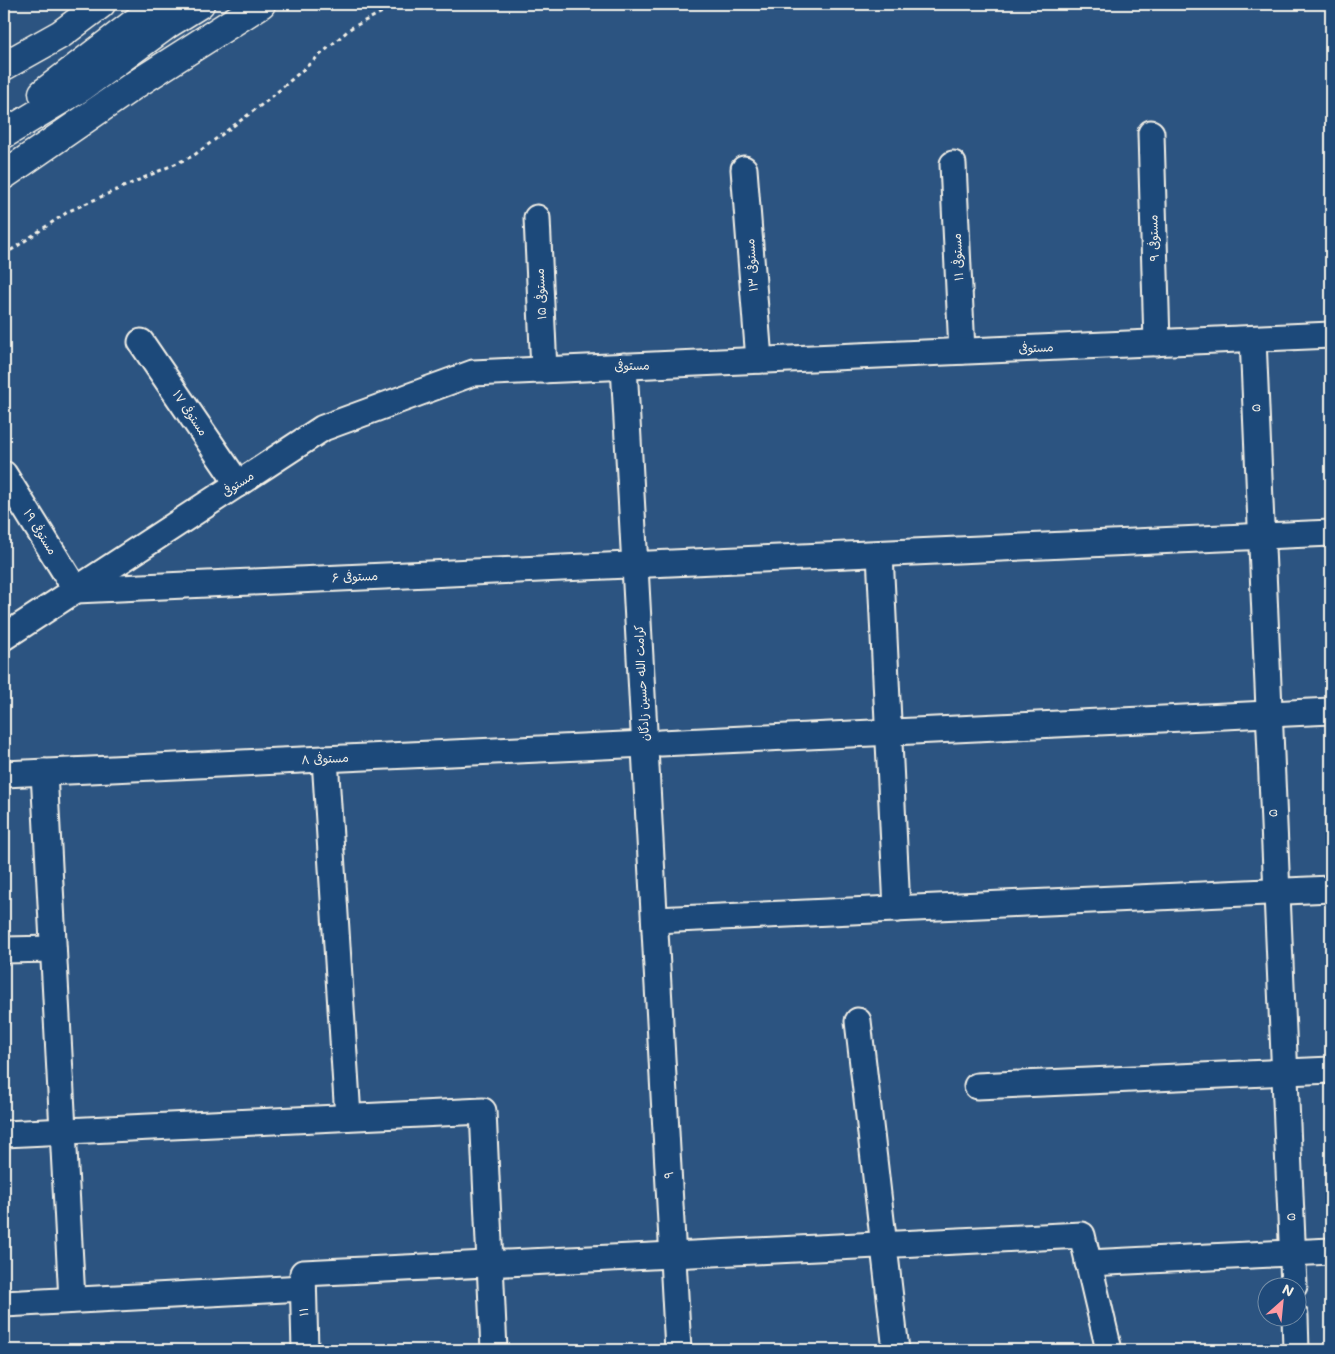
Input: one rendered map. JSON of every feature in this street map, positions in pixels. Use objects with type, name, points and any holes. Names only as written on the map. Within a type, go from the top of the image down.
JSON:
[{"type":"main road","points":[[4,66],[61,34],[101,4]]},
{"type":"main road","points":[[4,123],[163,14],[200,4]]},
{"type":"main road","points":[[4,175],[133,86],[261,4]]},
{"type":"main road","points":[[4,134],[82,87],[163,14]]},
{"type":"street","name":"مستوفی ۹","points":[[1151,134],[1157,342]]},
{"type":"street","name":"مستوفی ۱۱","points":[[953,164],[962,351]]},
{"type":"street","name":"مستوفی ۱۳","points":[[744,169],[759,360]]},
{"type":"street","name":"مستوفی ۱۵","points":[[537,218],[544,370]]},
{"type":"street","name":"مستوفی","points":[[4,637],[323,428],[472,373],[1331,335]]},
{"type":"street","name":"۵","points":[[1253,339],[1293,1276]]},
{"type":"street","name":"مستوفی ۱۷","points":[[141,342],[238,484]]},
{"type":"street","name":"کرامت الله حسین زادگان","points":[[624,366],[635,565],[653,743],[655,920],[659,1000]]},
{"type":"street","name":"مستوفی ۱۹","points":[[4,474],[76,590]]},
{"type":"street","name":"مستوفی ۶","points":[[76,590],[1331,533]]},
{"type":"street","points":[[880,554],[896,909]]},
{"type":"street","name":"مستوفی ۸","points":[[4,774],[1331,710]]},
{"type":"street","points":[[325,759],[348,1117]]},
{"type":"street","points":[[44,772],[72,1300]]},
{"type":"street","points":[[655,920],[1331,889]]},
{"type":"street","points":[[4,950],[53,949]]},
{"type":"street","name":"۹","points":[[659,1000],[678,1350]]},
{"type":"street","points":[[858,1021],[896,1350]]},
{"type":"street","points":[[977,1086],[1331,1070]]},
{"type":"street","points":[[4,1134],[483,1111],[494,1350]]},
{"type":"street","points":[[4,1304],[303,1281],[490,1264],[1082,1235],[1110,1350]]},
{"type":"street","points":[[1088,1263],[1331,1251]]},
{"type":"street","name":"۱۱","points":[[303,1281],[305,1350]]},
{"type":"street","points":[[1295,1326],[1296,1350]]},
{"type":"path","points":[[4,255],[69,211],[193,156],[268,100],[351,28],[398,4]]}]
